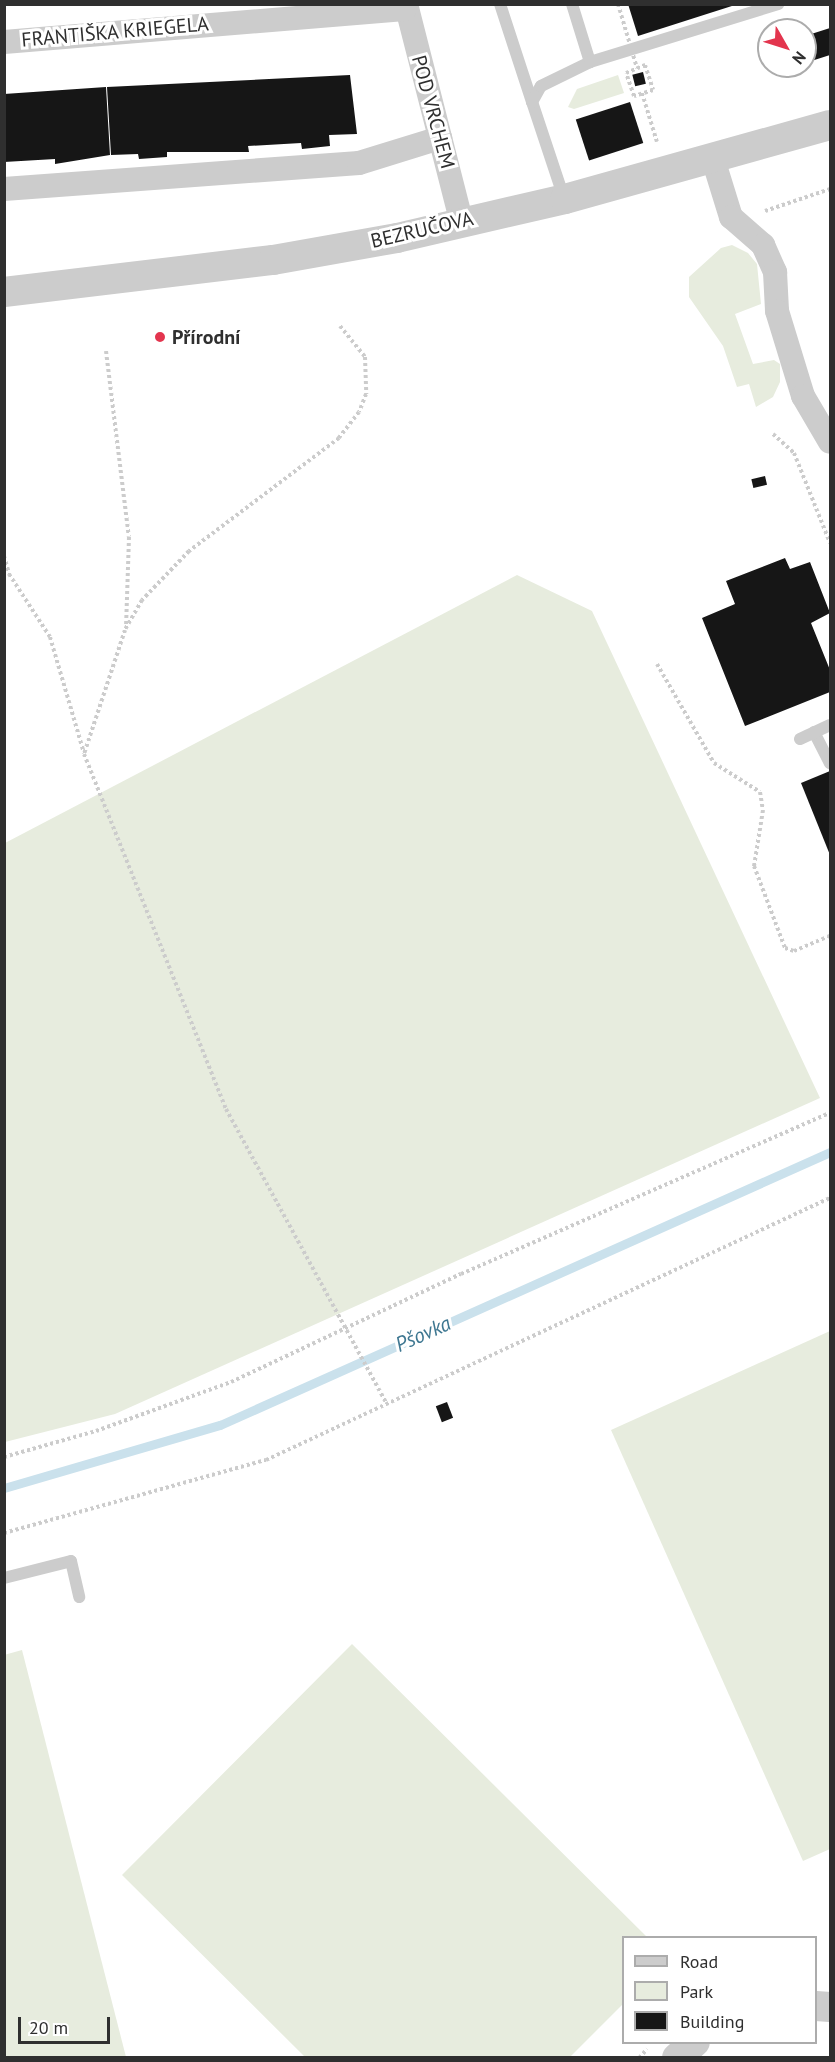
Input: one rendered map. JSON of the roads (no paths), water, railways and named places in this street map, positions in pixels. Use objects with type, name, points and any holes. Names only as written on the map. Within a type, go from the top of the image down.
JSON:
[{"type":"street","name":"FRANTIŠKA KRIEGELA","points":[[4,42],[406,7]]},
{"type":"street","name":"POD VRCHEM","points":[[406,7],[462,220]]},
{"type":"street","name":"BEZRUČOVA","points":[[4,292],[273,260],[397,238],[462,220],[565,200],[831,125]]},
{"type":"street","points":[[4,189],[359,163],[440,138]]},
{"type":"street","points":[[713,159],[730,217],[763,245],[775,273],[777,311],[803,396],[831,442]]},
{"type":"street","points":[[677,2058],[694,2044]]},
{"type":"lane","points":[[500,4],[565,200]]},
{"type":"lane","points":[[572,4],[590,62]]},
{"type":"lane","points":[[532,102],[541,86],[560,73],[778,4]]},
{"type":"lane","points":[[800,739],[831,725]]},
{"type":"lane","points":[[814,732],[831,763]]},
{"type":"lane","points":[[4,1578],[71,1561],[79,1597]]},
{"type":"waterway","name":"Pšovka","points":[[4,1488],[220,1425],[830,1152]]},
{"type":"place","name":"Přírodní","points":[[160,337]]}]
